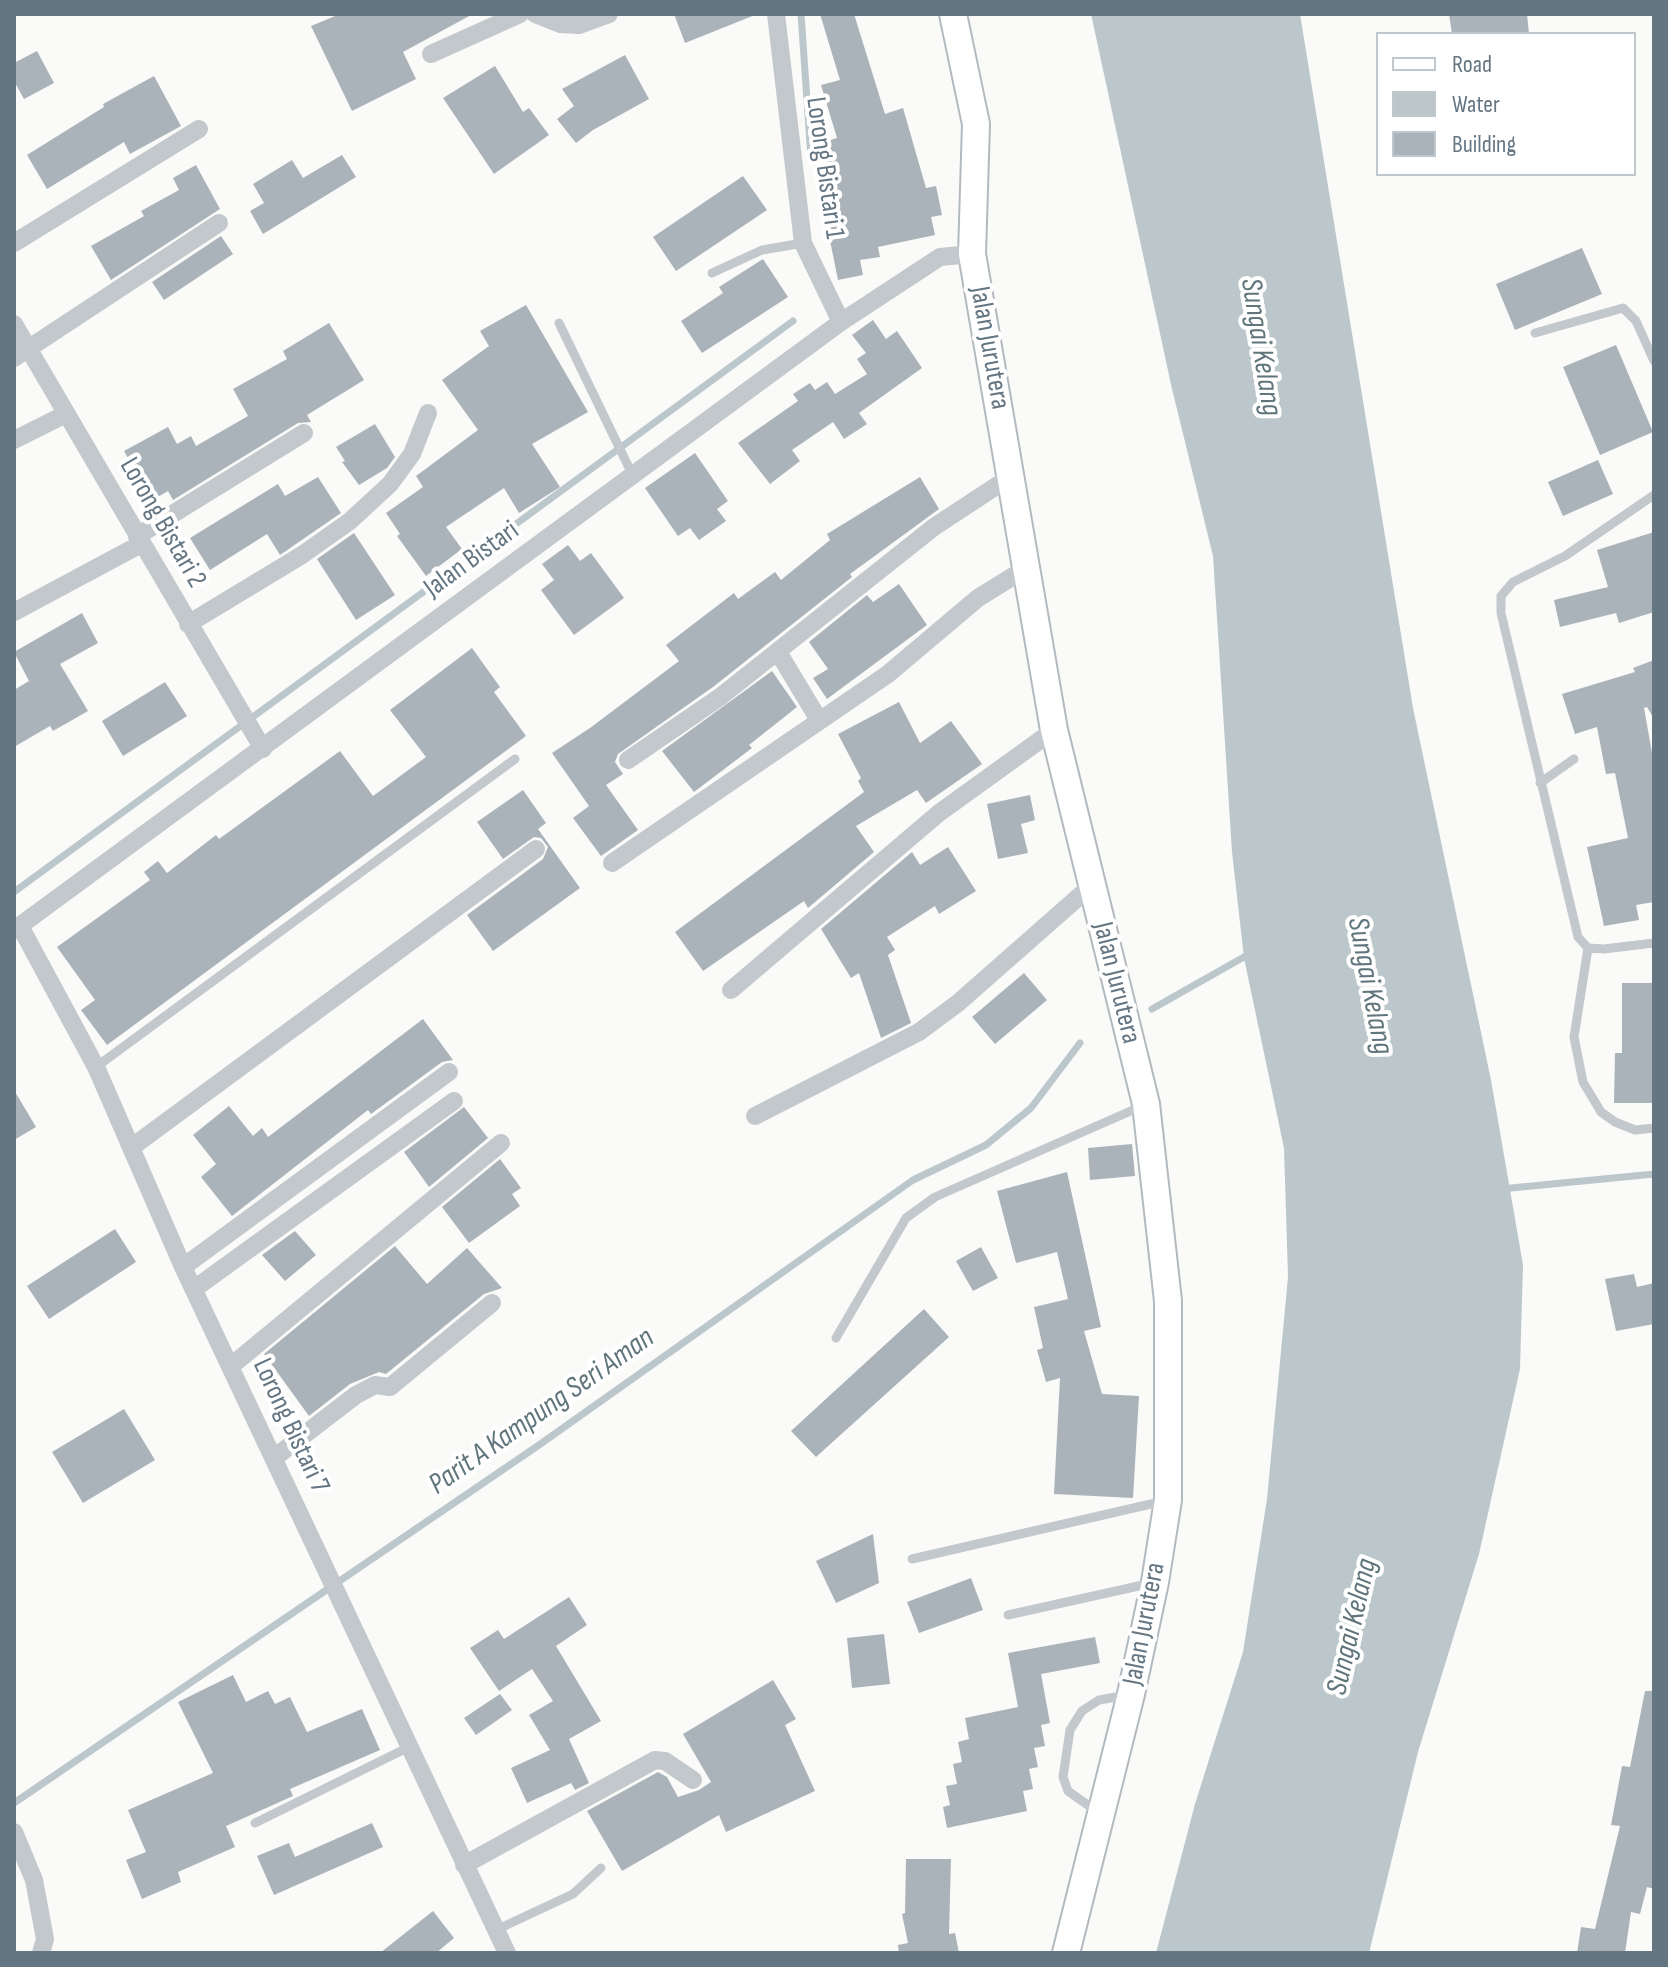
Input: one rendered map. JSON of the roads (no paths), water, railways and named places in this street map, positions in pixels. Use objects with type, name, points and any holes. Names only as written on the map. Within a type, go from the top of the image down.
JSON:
[{"type":"street","points":[[431,54],[520,14]]},
{"type":"street","points":[[535,14],[560,24],[579,25],[609,14]]},
{"type":"street","name":"Lorong Bistari 1","points":[[776,14],[803,243],[841,322]]},
{"type":"street","name":"Jalan Jurutera","points":[[953,14],[976,124],[972,254],[1013,475],[1054,730],[1146,1104],[1168,1301],[1168,1500],[1155,1582],[1131,1694],[1066,1953]]},
{"type":"street","points":[[14,243],[199,129]]},
{"type":"street","points":[[21,354],[219,223]]},
{"type":"street","name":"Jalan Bistari","points":[[17,928],[259,742],[629,468],[940,257],[972,254]]},
{"type":"street","name":"Lorong Bistari 2","points":[[14,324],[21,354],[66,414],[259,742]]},
{"type":"street","points":[[188,624],[302,555],[350,521],[390,484],[412,454],[428,413]]},
{"type":"street","points":[[14,440],[66,414]]},
{"type":"street","points":[[14,612],[139,540],[304,433]]},
{"type":"street","points":[[628,760],[778,652],[934,527],[1013,475]]},
{"type":"street","points":[[612,863],[727,788],[888,674],[978,598],[1028,567]]},
{"type":"street","points":[[778,652],[819,720]]},
{"type":"street","points":[[731,990],[939,813],[1054,730]]},
{"type":"street","points":[[132,1147],[536,849]]},
{"type":"street","points":[[755,1116],[919,1032],[958,1003],[1091,886]]},
{"type":"street","name":"Lorong Bistari 7","points":[[17,928],[96,1067],[183,1267],[507,1953]]},
{"type":"street","points":[[183,1267],[449,1072]]},
{"type":"street","points":[[194,1289],[454,1101]]},
{"type":"street","points":[[231,1366],[501,1143]]},
{"type":"street","points":[[274,1458],[356,1395],[375,1385],[390,1387],[492,1303]]},
{"type":"street","points":[[464,1865],[655,1760],[665,1761],[693,1780]]},
{"type":"street","points":[[14,1833],[34,1880],[45,1939],[41,1953]]},
{"type":"lane","points":[[712,273],[762,250],[803,243]]},
{"type":"lane","points":[[1535,333],[1623,308],[1636,321],[1654,361]]},
{"type":"lane","points":[[559,323],[629,468]]},
{"type":"lane","points":[[1654,495],[1565,556],[1513,582],[1501,596],[1501,613],[1578,937],[1588,948],[1654,943]]},
{"type":"lane","points":[[96,1067],[515,759]]},
{"type":"lane","points":[[1540,783],[1574,759]]},
{"type":"lane","points":[[1588,948],[1574,1037],[1583,1082],[1601,1112],[1615,1122],[1635,1130],[1654,1128]]},
{"type":"lane","points":[[836,1338],[906,1218],[935,1197],[1146,1104]]},
{"type":"lane","points":[[912,1559],[1168,1500]]},
{"type":"lane","points":[[1008,1615],[1155,1582]]},
{"type":"lane","points":[[1101,1814],[1068,1791],[1063,1777],[1070,1730],[1082,1711],[1099,1700],[1131,1694]]},
{"type":"lane","points":[[255,1823],[409,1747]]},
{"type":"lane","points":[[496,1930],[573,1894],[601,1868]]},
{"type":"water","name":"Sungai Kelang","points":[[1091,14],[1300,14],[1413,708],[1491,1080],[1523,1265],[1520,1369],[1479,1554],[1418,1752],[1369,1953],[1156,1953],[1195,1804],[1243,1652],[1267,1499],[1288,1277],[1284,1148],[1244,958],[1232,852],[1213,556],[1172,389]]},
{"type":"waterway","points":[[801,14],[811,158]]},
{"type":"waterway","points":[[14,892],[793,321]]},
{"type":"waterway","name":"Parit A Kampung Seri Aman","points":[[1152,1009],[1251,953]]},
{"type":"waterway","name":"Parit A Kampung Seri Aman","points":[[14,1803],[539,1445],[913,1180],[986,1145],[1031,1108],[1080,1043]]},
{"type":"waterway","points":[[1501,1189],[1654,1174]]}]
